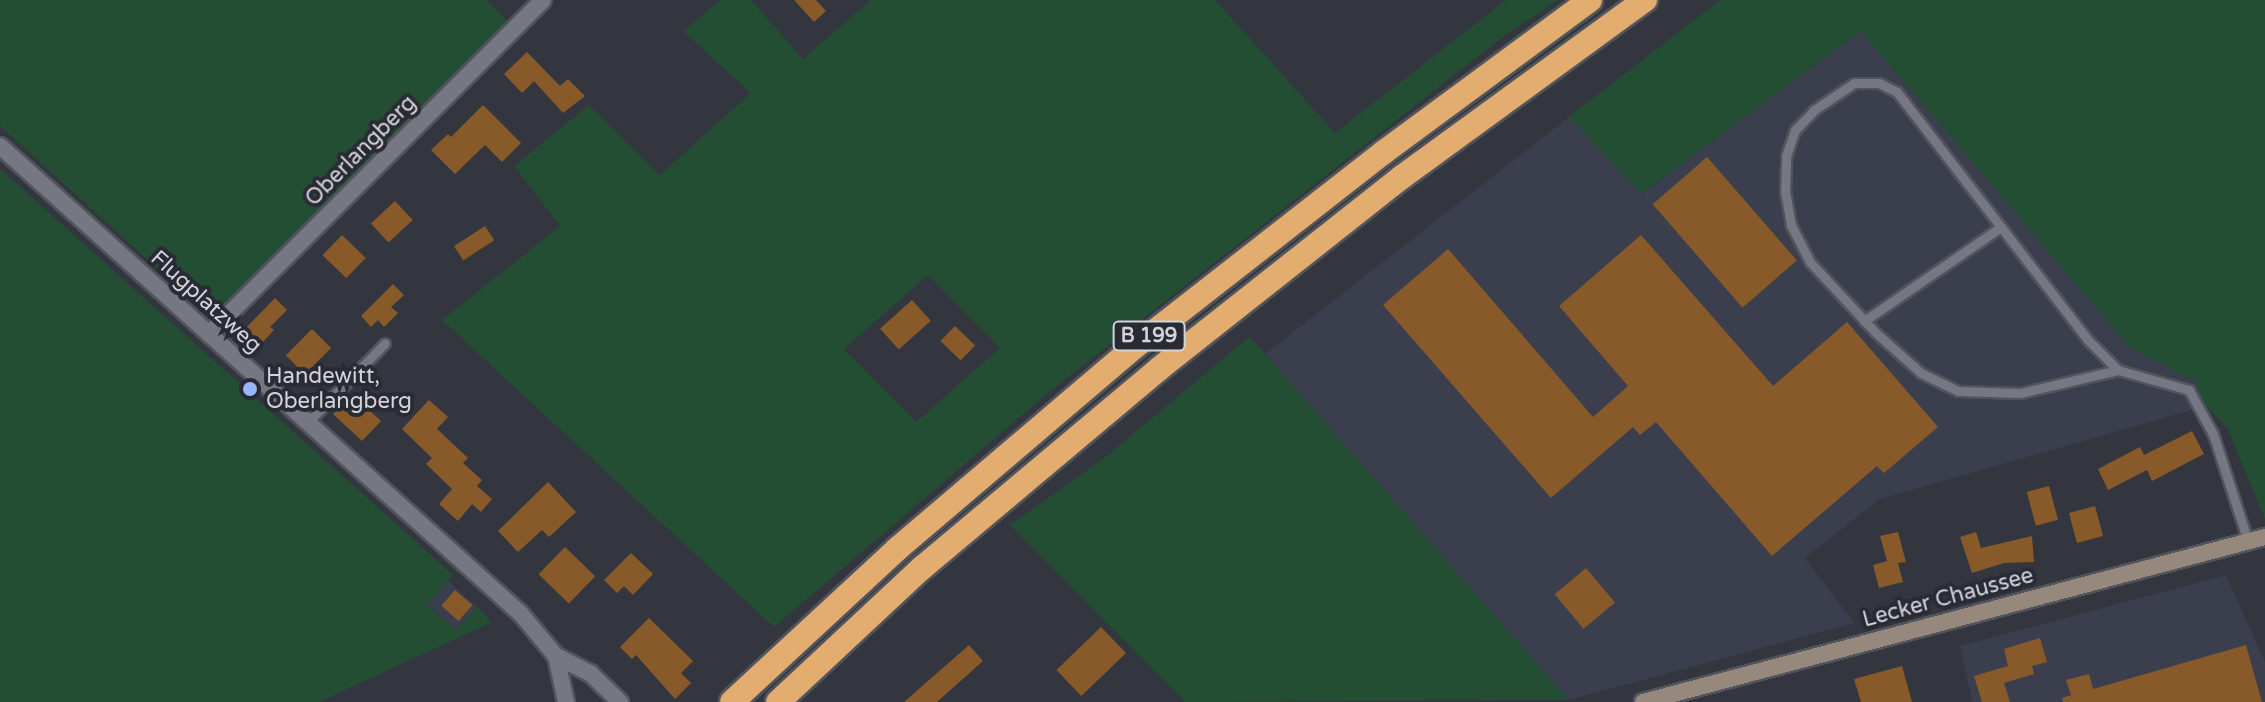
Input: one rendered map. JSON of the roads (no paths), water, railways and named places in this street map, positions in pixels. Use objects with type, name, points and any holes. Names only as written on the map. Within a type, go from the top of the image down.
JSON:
[{"type":"highway","name":"B 199","points":[[732,702],[897,549],[1137,345],[1384,152],[1590,0]]},
{"type":"highway","name":"B 199","points":[[778,702],[923,567],[1160,368],[1402,177],[1645,0]]},
{"type":"street","name":"Oberlangberg","points":[[209,334],[543,0]]},
{"type":"street","name":"Flugplatzweg","points":[[0,146],[521,614],[556,656],[590,673],[620,702]]},
{"type":"street","name":"Lecker Chaussee","points":[[1643,702],[2265,537]]},
{"type":"street","name":"Flugplatzweg","points":[[556,656],[566,702]]},
{"type":"lane","points":[[2118,370],[2088,340],[1897,92],[1879,83],[1854,83],[1814,110],[1795,130],[1786,156],[1785,192],[1791,225],[1810,262],[1864,321],[1921,373],[1958,391],[2020,393],[2118,370],[2189,390],[2213,434],[2248,541]]},
{"type":"lane","points":[[1864,321],[2001,227]]},
{"type":"lane","points":[[308,422],[385,343]]},
{"type":"place","name":"Handewitt, Oberlangberg","points":[[250,389]]}]
